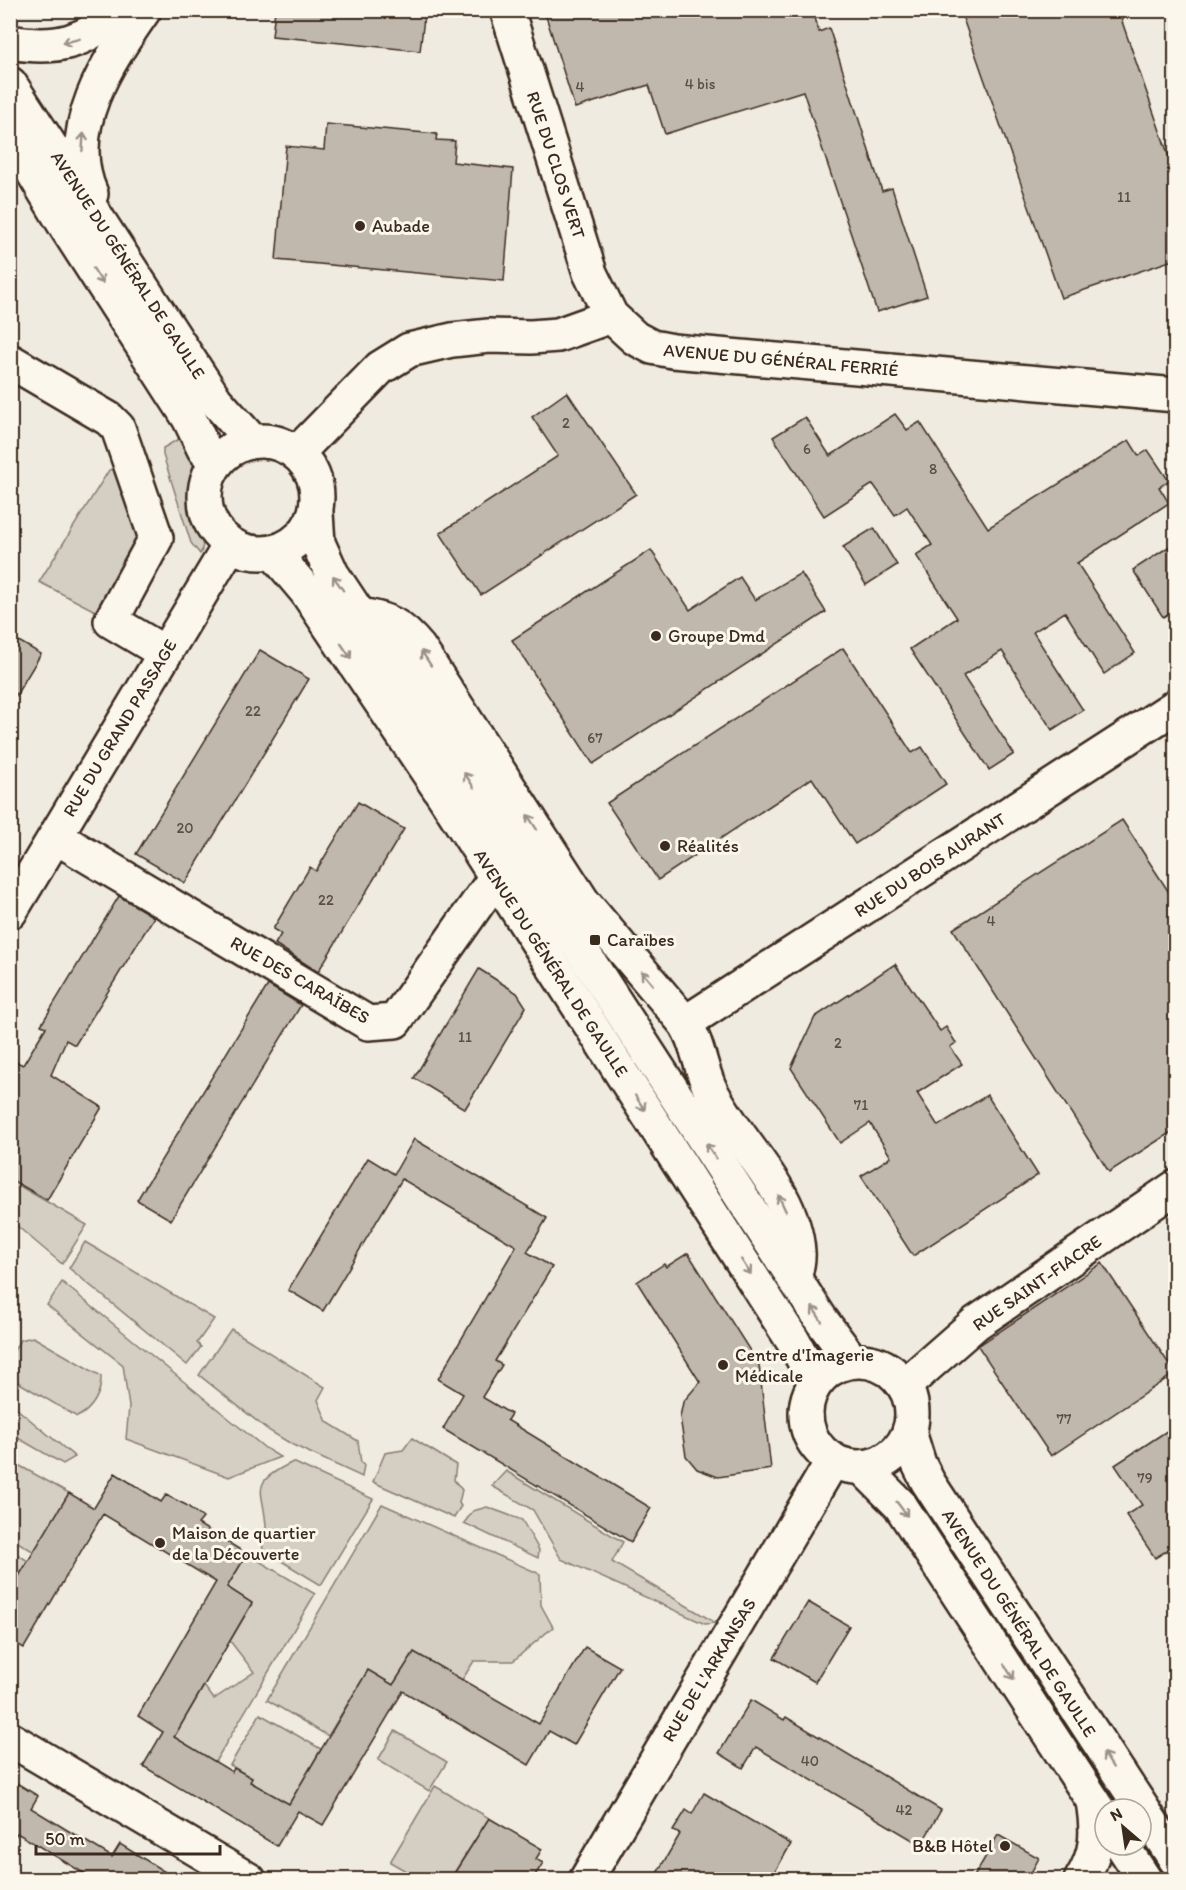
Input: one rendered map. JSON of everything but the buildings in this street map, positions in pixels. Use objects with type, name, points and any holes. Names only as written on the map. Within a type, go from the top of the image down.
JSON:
[{"type":"street","points":[[10,42],[36,47],[75,42],[103,26],[119,10]]},
{"type":"street","points":[[110,237],[88,188],[82,160],[83,134],[92,96],[117,49],[144,10]]},
{"type":"street","name":"RUE DU CLOS VERT","points":[[507,10],[590,273],[611,316]]},
{"type":"street","name":"AVENUE DU GÉNÉRAL DE GAULLE","points":[[10,84],[216,401],[252,441]]},
{"type":"street","name":"AVENUE DU GÉNÉRAL DE GAULLE","points":[[10,134],[66,227],[189,418],[204,449],[216,463]]},
{"type":"street","points":[[10,150],[66,227]]},
{"type":"street","points":[[297,453],[381,368],[409,351],[452,340],[489,336],[531,338],[558,335],[611,316]]},
{"type":"street","name":"AVENUE DU GÉNÉRAL FERRIÉ","points":[[611,316],[635,338],[652,347],[673,351],[1176,395]]},
{"type":"street","points":[[10,361],[109,419],[118,428],[156,538],[111,621],[165,653]]},
{"type":"street","points":[[252,441],[276,443],[297,453],[308,465],[316,480],[318,496],[316,513],[303,536],[292,545],[274,553],[244,551],[230,545],[217,532],[208,516],[204,498],[207,479],[216,463],[232,449],[252,441]]},
{"type":"street","name":"AVENUE DU GÉNÉRAL DE GAULLE","points":[[316,513],[318,543],[332,574],[571,934],[794,1279],[852,1361]]},
{"type":"street","name":"RUE DU GRAND PASSAGE","points":[[12,905],[56,837],[230,545]]},
{"type":"street","name":"AVENUE DU GÉNÉRAL DE GAULLE","points":[[274,553],[306,591],[496,877],[793,1341],[816,1382]]},
{"type":"street","points":[[360,615],[377,617],[402,628],[419,648],[583,902],[685,1023],[696,1040],[711,1091],[780,1197],[791,1223],[798,1253],[794,1279]]},
{"type":"street","name":"RUE DU BOIS AURANT","points":[[685,1023],[1176,706]]},
{"type":"street","name":"RUE DES CARAÏBES","points":[[56,837],[368,1023],[395,1022],[496,877]]},
{"type":"street","name":"RUE SAINT-FIACRE","points":[[904,1386],[976,1323],[1176,1187]]},
{"type":"street","points":[[852,1361],[876,1364],[892,1373],[904,1386],[911,1408],[909,1432],[890,1456],[877,1464],[848,1463],[821,1451],[812,1439],[807,1425],[809,1396],[816,1382],[826,1372],[852,1361]]},
{"type":"street","name":"AVENUE DU GÉNÉRAL DE GAULLE","points":[[909,1432],[919,1464],[928,1482],[1176,1860]]},
{"type":"street","name":"AVENUE DU GÉNÉRAL DE GAULLE","points":[[848,1463],[900,1505],[1093,1801]]},
{"type":"street","name":"RUE DE L'ARKANSAS","points":[[586,1880],[848,1463]]},
{"type":"street","points":[[10,1739],[249,1880]]},
{"type":"street","points":[[1099,1861],[1142,1876]]},
{"type":"shaded area","points":[[182,437],[193,461],[190,498],[203,545],[200,554],[191,543],[163,455],[163,448]]},
{"type":"shaded area","points":[[119,466],[139,525],[139,543],[99,613],[39,582],[109,470]]},
{"type":"shaded area","points":[[11,1181],[87,1225],[62,1264],[11,1221]]},
{"type":"shaded area","points":[[85,1242],[214,1319],[197,1343],[201,1347],[187,1365],[69,1268]]},
{"type":"shaded area","points":[[62,1282],[265,1448],[280,1457],[229,1477],[126,1439],[129,1407],[123,1365],[47,1305]]},
{"type":"shaded area","points":[[231,1329],[325,1387],[318,1400],[327,1422],[358,1441],[361,1463],[364,1465],[362,1477],[293,1445],[268,1430],[199,1375]]},
{"type":"shaded area","points":[[33,1337],[101,1376],[98,1395],[87,1410],[77,1417],[11,1378],[11,1356],[20,1340]]},
{"type":"shaded area","points":[[11,1404],[75,1457],[63,1464],[11,1434]]},
{"type":"shaded area","points":[[412,1438],[456,1465],[454,1480],[462,1490],[459,1503],[461,1506],[454,1518],[373,1482],[385,1453],[403,1450]]},
{"type":"shaded area","points":[[11,1461],[69,1493],[34,1552],[11,1538]]},
{"type":"shaded area","points":[[293,1462],[373,1499],[321,1585],[263,1550],[266,1527],[262,1495],[264,1482],[269,1476]]},
{"type":"shaded area","points":[[506,1471],[623,1542],[612,1562],[716,1623],[705,1624],[561,1559],[533,1510],[492,1486]]},
{"type":"shaded area","points":[[382,1504],[540,1574],[541,1605],[553,1627],[513,1661],[474,1661],[462,1680],[414,1652],[393,1685],[368,1670],[328,1736],[267,1700]]},
{"type":"shaded area","points":[[487,1507],[522,1520],[539,1550],[538,1558],[464,1523],[473,1511]]},
{"type":"shaded area","points":[[11,1550],[28,1561],[11,1590]]},
{"type":"shaded area","points":[[247,1554],[315,1594],[215,1762],[174,1737],[204,1686],[214,1699],[254,1672],[230,1641],[252,1604],[227,1587]]},
{"type":"shaded area","points":[[260,1714],[321,1749],[289,1804],[250,1782],[252,1778],[230,1765]]},
{"type":"shaded area","points":[[395,1731],[447,1762],[429,1791],[378,1760]]},
{"type":"shaded area","points":[[435,1786],[489,1818],[450,1879],[420,1879],[390,1862]]},
{"type":"place","name":"Aubade","points":[[360,226]]},
{"type":"place","name":"Groupe Dmd","points":[[656,636]]},
{"type":"place","name":"Réalités","points":[[665,846]]},
{"type":"place","name":"Caraïbes","points":[[595,940]]},
{"type":"place","name":"Centre d'Imagerie Médicale","points":[[723,1365]]},
{"type":"place","name":"Maison de quartier de la Découverte","points":[[160,1543]]},
{"type":"place","name":"B&B Hôtel","points":[[1005,1846]]}]
